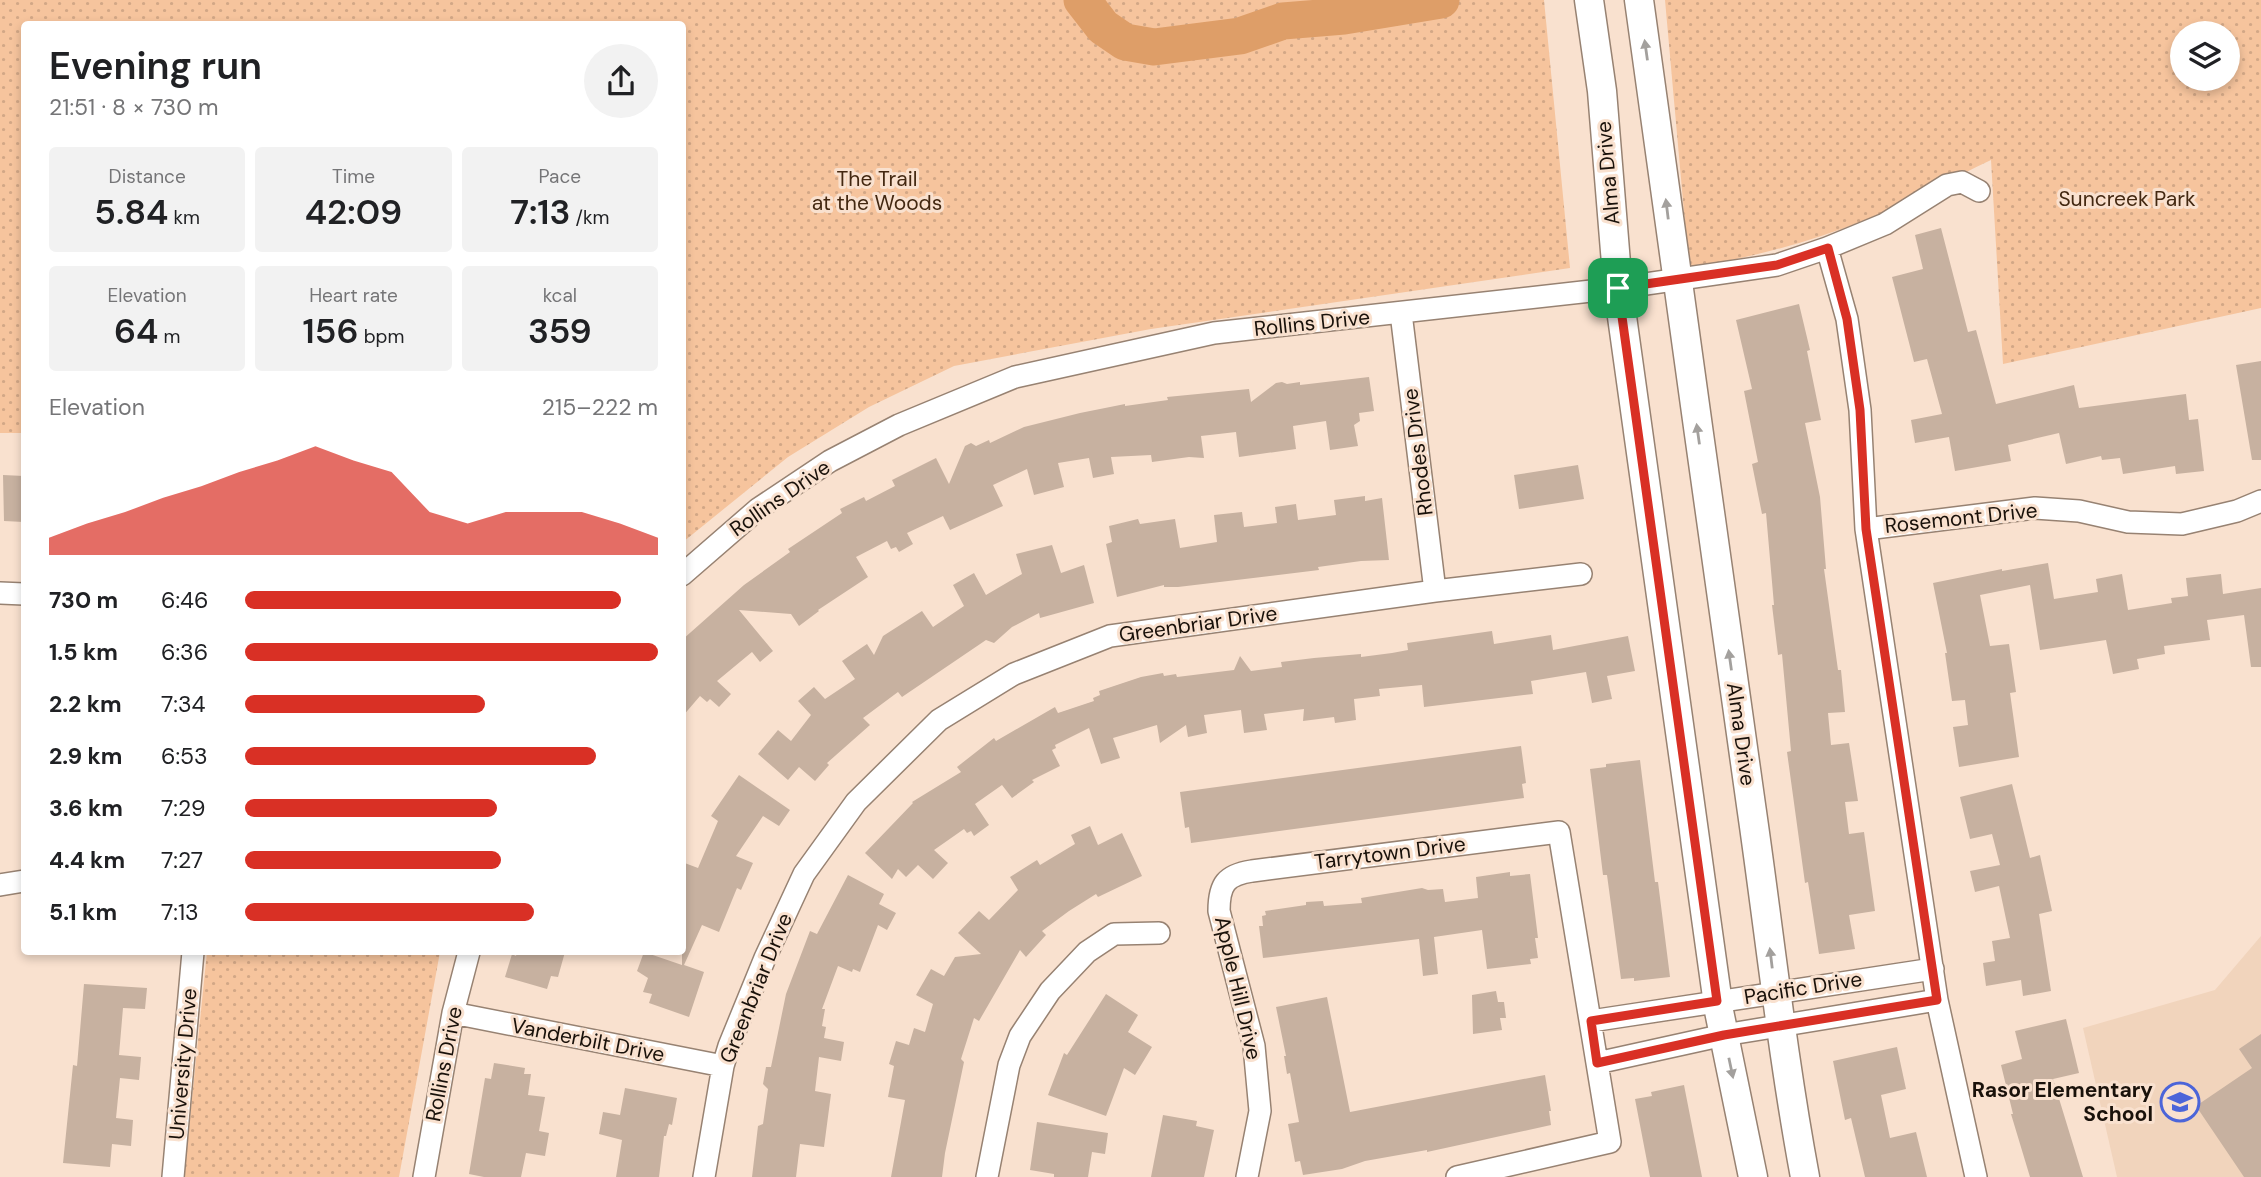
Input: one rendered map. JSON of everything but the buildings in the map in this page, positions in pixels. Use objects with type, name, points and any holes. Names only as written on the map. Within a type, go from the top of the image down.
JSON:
[{"type":"main road","name":"Alma Drive","points":[[1590,0],[1601,91],[1618,288],[1717,1001],[1753,1177]]},
{"type":"main road","name":"Alma Drive","points":[[1639,0],[1676,280],[1761,872],[1775,993],[1805,1177]]},
{"type":"street","name":"Rollins Drive","points":[[686,572],[758,509],[830,461],[899,425],[1015,377],[1214,334],[1618,288],[1777,265],[1828,248],[1885,224],[1947,185],[1962,182],[1979,191]]},
{"type":"street","points":[[1828,248],[1847,319],[1857,384],[1866,529],[1937,1000],[1976,1177]]},
{"type":"street","name":"Rhodes Drive","points":[[1401,313],[1435,591]]},
{"type":"street","name":"Rosemont Drive","points":[[1866,529],[2035,508],[2079,511],[2128,522],[2182,524],[2237,511],[2261,500]]},
{"type":"street","name":"Greenbriar Drive","points":[[704,1177],[723,1066],[765,958],[804,874],[856,802],[939,720],[1014,674],[1110,636],[1581,573]]},
{"type":"street","points":[[0,593],[21,594]]},
{"type":"street","name":"Tarrytown Drive","points":[[1225,883],[1236,874],[1559,832],[1591,1021]]},
{"type":"street","points":[[0,885],[21,882]]},
{"type":"street","name":"Apple Hill Drive","points":[[1225,883],[1219,894],[1219,911],[1254,1046],[1260,1111],[1247,1177]]},
{"type":"street","points":[[987,1177],[1009,1065],[1020,1036],[1049,990],[1087,952],[1114,934],[1159,933]]},
{"type":"street","name":"University Drive","points":[[173,1177],[193,955]]},
{"type":"street","name":"Rollins Drive","points":[[424,1177],[453,1013],[468,955]]},
{"type":"street","name":"Pacific Drive","points":[[1591,1021],[1933,969]]},
{"type":"street","name":"Pacific Drive","points":[[1597,1063],[1724,1035],[1937,1000]]},
{"type":"street","name":"Vanderbilt Drive","points":[[453,1013],[723,1066]]},
{"type":"street","points":[[1457,1177],[1610,1142],[1591,1021]]},
{"type":"shaded area","name":"Rasor Elementary School","points":[[2261,936],[2261,1177],[2117,1177],[2083,1028],[2215,990]]},
{"type":"green space","name":"The Trail at the Woods","points":[[0,0],[1544,0],[1570,268],[1151,329],[954,366],[869,407],[788,457],[686,540],[686,21],[21,21],[21,433],[0,433]]},
{"type":"green space","name":"Suncreek Park","points":[[1665,0],[2261,0],[2261,308],[2003,364],[1991,160],[1865,220],[1822,236],[1734,260],[1689,268]]},
{"type":"green space","points":[[207,955],[439,955],[399,1177],[184,1177]]},
{"type":"waterway","points":[[1082,0],[1103,27],[1125,42],[1154,47],[1240,36],[1283,21],[1344,16],[1441,0]]},
{"type":"place","name":"Rasor Elementary School","points":[[2180,1102]]},
{"type":"route","points":[[1828,248],[1847,319],[1860,410],[1866,529],[1937,1000],[1724,1035],[1597,1063],[1591,1021],[1717,1001],[1618,288],[1777,265],[1828,248]]}]
